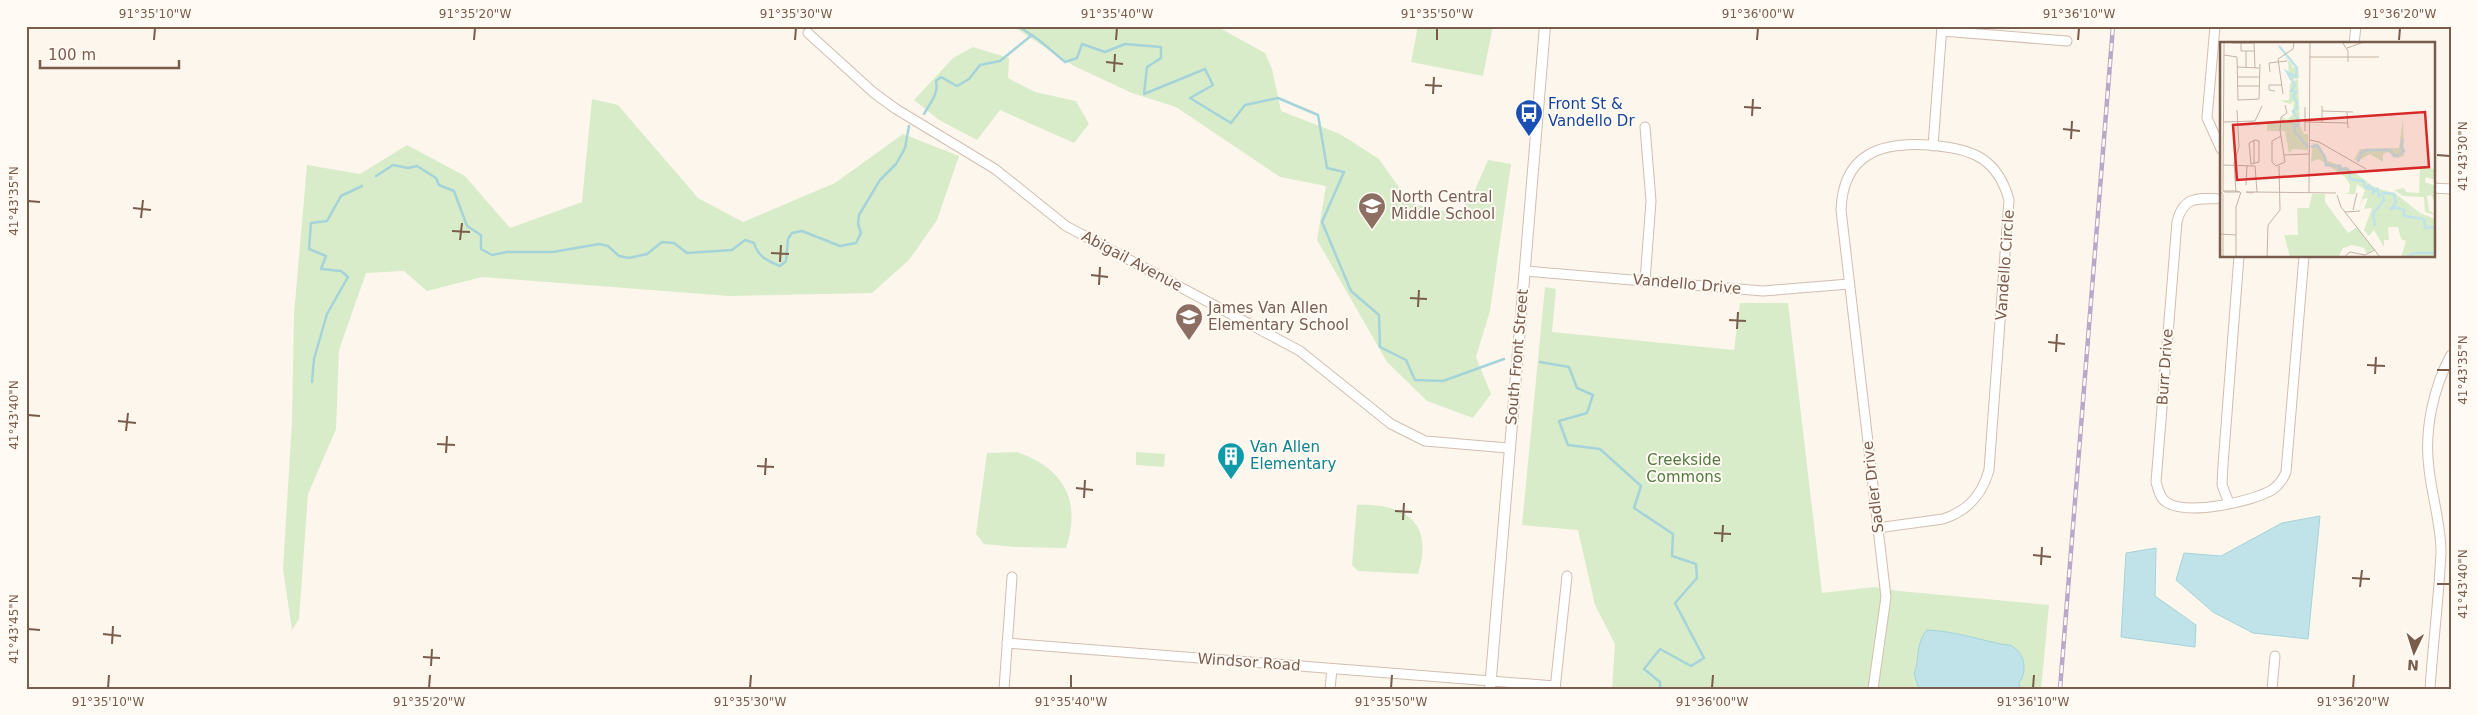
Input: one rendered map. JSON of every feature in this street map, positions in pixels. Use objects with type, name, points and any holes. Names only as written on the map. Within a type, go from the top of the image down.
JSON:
[{"type":"street","name":"South Front Street","points":[[1490,685],[1508,448],[1545,26]]},
{"type":"street","points":[[2215,26],[2207,118],[2220,147]]},
{"type":"street","points":[[2354,42],[2356,26]]},
{"type":"street","points":[[1933,146],[1942,28],[1997,31],[2067,41]]},
{"type":"street","name":"Abigail Avenue","points":[[808,33],[874,94],[995,169],[1066,226],[1300,351],[1391,424],[1425,441],[1508,448]]},
{"type":"street","points":[[1645,127],[1651,201],[1645,281]]},
{"type":"street","name":"Vandello Circle","points":[[1849,284],[1841,210],[1842,198],[1849,176],[1864,158],[1883,147],[1903,144],[1962,149],[1984,159],[2001,178],[2009,200],[1989,470],[1986,482],[1977,497],[1954,516],[1943,520],[1877,528]]},
{"type":"street","points":[[2434,188],[2451,189]]},
{"type":"street","name":"Burr Drive","points":[[2220,199],[2198,198],[2189,201],[2179,211],[2176,222],[2156,482],[2158,492],[2165,502],[2176,506],[2212,508],[2271,490],[2282,482],[2286,472],[2304,258]]},
{"type":"street","points":[[2229,503],[2222,485],[2240,258]]},
{"type":"street","name":"Vandello Drive","points":[[1525,271],[1763,291],[1849,284]]},
{"type":"street","name":"Sadler Drive","points":[[1849,284],[1886,596],[1873,689]]},
{"type":"street","points":[[2430,689],[2441,550],[2428,467],[2428,442],[2433,402],[2439,379],[2451,355]]},
{"type":"street","points":[[1555,688],[1567,576]]},
{"type":"street","points":[[1004,689],[1012,577]]},
{"type":"street","name":"Windsor Road","points":[[1008,643],[1332,669],[1490,685],[1555,688]]},
{"type":"street","points":[[2272,689],[2275,656]]},
{"type":"street","points":[[1330,689],[1332,669]]},
{"type":"green space","points":[[1012,26],[1216,26],[1265,53],[1272,69],[1281,111],[1340,134],[1379,159],[1410,203],[1455,214],[1471,199],[1488,160],[1511,164],[1490,311],[1476,357],[1491,394],[1473,418],[1427,401],[1387,362],[1317,240],[1326,186],[1280,177],[1176,107],[1132,93],[1074,66]]},
{"type":"green space","points":[[1418,26],[1493,26],[1483,76],[1411,62]]},
{"type":"green space","points":[[973,47],[1009,58],[1008,78],[1035,92],[1076,101],[1089,124],[1074,143],[1000,110],[977,140],[939,120],[914,100],[953,58]]},
{"type":"green space","points":[[592,99],[618,105],[698,198],[743,222],[835,183],[903,134],[959,156],[937,220],[909,260],[872,293],[729,296],[482,277],[427,291],[404,271],[366,273],[339,350],[336,429],[308,494],[299,619],[292,630],[283,569],[292,422],[294,314],[307,165],[360,174],[407,145],[465,176],[510,228],[582,202]]},
{"type":"green space","name":"Creekside Commons","points":[[1545,287],[1556,289],[1552,332],[1734,350],[1740,303],[1788,303],[1822,593],[1874,587],[2049,605],[2041,689],[1612,689],[1615,644],[1595,605],[1578,530],[1522,525]]},
{"type":"green space","points":[[1017,452],[1046,467],[1065,488],[1070,501],[1072,515],[1066,548],[984,544],[976,534],[987,453]]},
{"type":"green space","points":[[1136,452],[1165,454],[1164,467],[1136,465]]},
{"type":"green space","points":[[1357,505],[1374,505],[1389,508],[1402,513],[1412,520],[1419,529],[1422,541],[1422,556],[1418,574],[1358,571],[1352,565]]},
{"type":"water","points":[[2320,516],[2308,639],[2253,633],[2213,612],[2176,580],[2184,553],[2221,556],[2282,523]]},
{"type":"water","points":[[2156,548],[2155,596],[2196,625],[2195,647],[2121,637],[2126,553]]},
{"type":"water","points":[[1927,630],[1954,633],[2009,645],[2017,649],[2024,663],[2022,679],[2019,683],[2020,689],[1919,689],[1914,674],[1919,646]]},
{"type":"waterway","points":[[1018,26],[1039,40],[1065,62],[1077,58],[1082,44],[1105,52],[1125,44],[1161,47],[1161,58],[1147,67],[1144,94],[1205,69],[1213,85],[1190,98],[1231,123],[1245,105],[1278,98],[1318,115],[1327,168],[1344,172],[1322,222],[1351,291],[1379,315],[1380,347],[1406,360],[1415,380],[1443,381],[1504,359]]},
{"type":"waterway","points":[[924,114],[935,94],[936,81],[941,77],[957,86],[969,79],[980,65],[1000,61],[1032,35]]},
{"type":"waterway","points":[[376,176],[393,165],[408,168],[417,166],[436,178],[439,185],[454,191],[467,226],[481,235],[481,249],[492,255],[507,252],[553,252],[599,244],[608,246],[619,256],[629,258],[647,254],[662,242],[674,243],[687,253],[732,250],[745,240],[754,243],[758,252],[764,258],[780,266],[786,261],[788,239],[792,233],[802,231],[840,246],[856,243],[861,233],[858,224],[859,215],[880,180],[896,164],[905,148],[909,126]]},
{"type":"waterway","points":[[312,382],[314,359],[327,314],[348,277],[341,271],[321,269],[326,256],[309,249],[311,223],[327,221],[341,196],[362,186]]},
{"type":"waterway","points":[[1540,362],[1569,367],[1577,388],[1593,395],[1587,413],[1559,421],[1568,445],[1600,449],[1641,486],[1634,508],[1673,534],[1672,556],[1696,564],[1697,578],[1675,603],[1704,658],[1691,666],[1660,649],[1644,669],[1660,682],[1660,689]]},
{"type":"railway","points":[[2060,689],[2113,26]]},
{"type":"place","name":"Front St & Vandello Dr","points":[[1529,137]]},
{"type":"place","name":"North Central Middle School","points":[[1372,230]]},
{"type":"place","name":"James Van Allen Elementary School","points":[[1189,341]]},
{"type":"place","name":"Van Allen Elementary","points":[[1231,480]]}]
